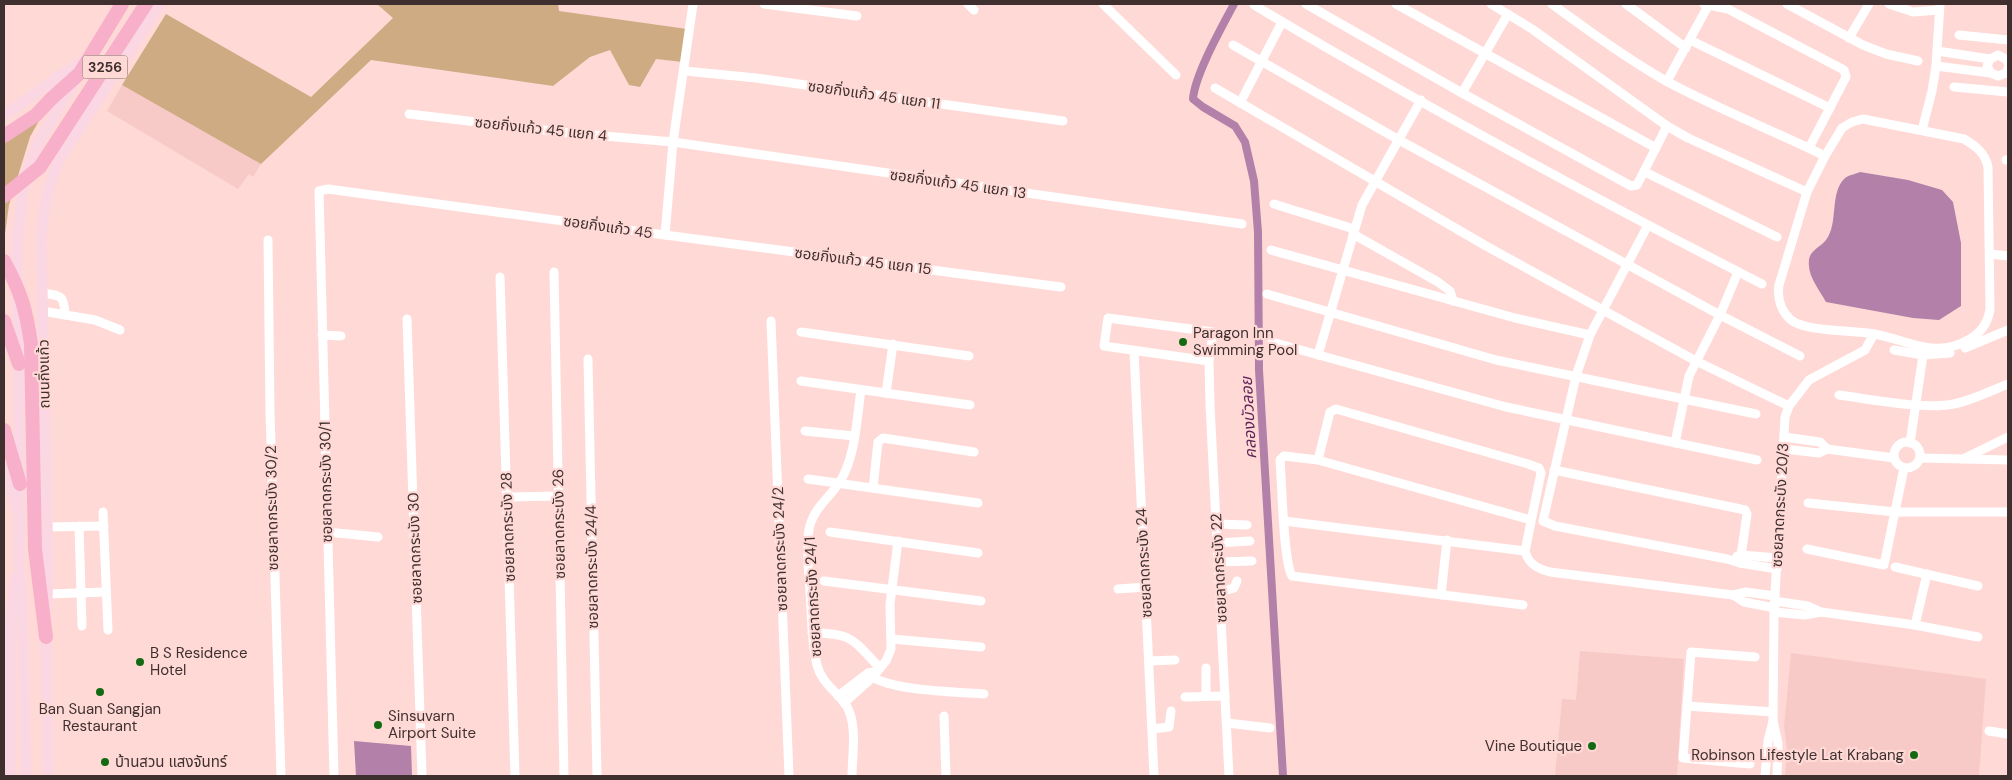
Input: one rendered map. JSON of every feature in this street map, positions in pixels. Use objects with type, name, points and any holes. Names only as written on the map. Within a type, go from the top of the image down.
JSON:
[{"type":"main road","name":"3256","points":[[11,321],[23,190],[38,143],[122,4]]},
{"type":"main road","name":"3256","points":[[65,131],[146,4]]},
{"type":"main road","name":"ถนนกิ่งแก้ว","points":[[48,776],[47,527],[41,240],[44,208],[53,171],[160,4]]},
{"type":"main road","points":[[4,116],[58,77],[90,58]]},
{"type":"main road","name":"3256","points":[[51,99],[80,73]]},
{"type":"main road","points":[[4,126],[51,99]]},
{"type":"main road","points":[[4,136],[36,115],[51,99]]},
{"type":"main road","points":[[4,186],[31,165],[65,131]]},
{"type":"main road","points":[[4,196],[40,167],[65,131]]},
{"type":"main road","points":[[4,261],[16,284],[26,313],[30,344],[35,549],[46,637]]},
{"type":"main road","points":[[11,321],[26,332],[36,330],[42,317]]},
{"type":"main road","points":[[11,321],[18,364]]},
{"type":"main road","name":"ถนนกิ่งแก้ว","points":[[18,364],[19,566],[22,601],[26,776]]},
{"type":"main road","points":[[4,430],[20,484]]},
{"type":"main road","points":[[4,469],[20,518]]},
{"type":"main road","points":[[10,776],[8,620],[19,566]]},
{"type":"street","name":"ซอยกิ่งแก้ว 45","points":[[321,189],[328,188],[665,235],[673,142],[685,71],[693,4]]},
{"type":"street","points":[[764,4],[858,16]]},
{"type":"street","points":[[1103,4],[1176,75]]},
{"type":"street","points":[[1306,4],[1631,186],[1637,185],[1645,172],[1667,126]]},
{"type":"street","points":[[1396,4],[1656,148]]},
{"type":"street","points":[[1491,4],[1597,74],[1667,126],[1688,138],[1807,192]]},
{"type":"street","points":[[1552,4],[1625,56],[1667,81],[1718,107],[1825,156]]},
{"type":"street","points":[[1626,4],[1688,44],[1830,108]]},
{"type":"street","points":[[1787,4],[1849,38],[1886,54],[1918,61]]},
{"type":"street","points":[[1849,38],[1869,4]]},
{"type":"street","points":[[1889,4],[1913,12],[1939,7],[1936,66],[1922,130]]},
{"type":"street","points":[[1667,81],[1688,44],[1706,5],[1728,9],[1842,68],[1845,72],[1846,77],[1809,148]]},
{"type":"street","points":[[1254,6],[1648,225],[1762,284]]},
{"type":"street","points":[[1462,93],[1508,14]]},
{"type":"street","points":[[1240,103],[1282,22]]},
{"type":"street","points":[[1959,35],[2004,40],[1988,66],[1994,75],[1995,91]]},
{"type":"street","points":[[1233,44],[1399,140],[1720,315],[1800,356]]},
{"type":"street","points":[[1938,51],[2006,59],[2008,63]]},
{"type":"street","points":[[1936,66],[1994,75],[2006,74],[2008,68]]},
{"type":"street","name":"ซอยกิ่งแก้ว 45 แยก 11","points":[[685,71],[765,80],[1063,121]]},
{"type":"street","points":[[1954,87],[2008,92]]},
{"type":"street","points":[[1215,88],[1374,182],[1602,310],[1696,361],[1789,406]]},
{"type":"street","points":[[1318,355],[1362,205],[1421,100]]},
{"type":"street","name":"ซอยกิ่งแก้ว 45 แยก 4","points":[[408,114],[570,133],[673,142]]},
{"type":"street","points":[[1863,119],[1964,139],[1974,145],[1986,159],[1988,167],[1990,254],[1989,319],[1976,336],[1954,347],[1924,348],[1874,334],[1811,327],[1791,320],[1782,308],[1778,296],[1779,286],[1807,192],[1825,156],[1842,128],[1852,122],[1863,119]]},
{"type":"street","name":"ซอยกิ่งแก้ว 45 แยก 13","points":[[673,142],[1242,224]]},
{"type":"street","points":[[1645,172],[1777,237]]},
{"type":"street","name":"ซอยลาดกระบัง 30/1","points":[[321,189],[319,193],[322,335],[334,776]]},
{"type":"street","points":[[1274,204],[1354,232],[1438,282],[1450,291],[1453,301]]},
{"type":"street","points":[[1648,225],[1590,335],[1576,376],[1543,518],[1547,524],[1727,559],[1777,558]]},
{"type":"street","name":"ซอยกิ่งแก้ว 45 แยก 15","points":[[665,235],[1061,286]]},
{"type":"street","name":"ซอยลาดกระบัง 30/2","points":[[268,240],[270,412],[281,776]]},
{"type":"street","points":[[1271,250],[1535,324],[1590,335]]},
{"type":"street","points":[[1990,254],[2008,256]]},
{"type":"street","name":"ซอยลาดกระบัง 26","points":[[554,272],[564,776]]},
{"type":"street","points":[[1675,443],[1689,376],[1720,315],[1738,272]]},
{"type":"street","name":"ซอยลาดกระบัง 28","points":[[500,277],[515,776]]},
{"type":"street","points":[[42,293],[61,297],[64,300],[64,315]]},
{"type":"street","points":[[1267,294],[1496,360],[1756,414]]},
{"type":"street","points":[[42,317],[64,315],[95,320],[120,330]]},
{"type":"street","name":"ซอยลาดกระบัง 22","points":[[1134,350],[1104,346],[1108,318],[1213,332],[1209,361],[1229,776]]},
{"type":"street","name":"ซอยลาดกระบัง 30","points":[[407,319],[422,776]]},
{"type":"street","name":"ซอยลาดกระบัง 24/2","points":[[771,321],[789,776]]},
{"type":"street","points":[[1894,350],[1923,355],[1953,353],[2008,330]]},
{"type":"street","points":[[801,332],[969,356]]},
{"type":"street","name":"ซอยลาดกระบัง 20/3","points":[[1765,776],[1768,741],[1773,716],[1775,604],[1785,417],[1789,406],[1809,380],[1865,350],[1874,334]]},
{"type":"street","points":[[322,335],[341,336]]},
{"type":"street","points":[[1272,342],[1506,408],[1757,460]]},
{"type":"street","points":[[886,393],[893,344]]},
{"type":"street","points":[[1134,350],[1209,361]]},
{"type":"street","name":"ซอยลาดกระบัง 24","points":[[1134,350],[1154,776]]},
{"type":"street","points":[[1910,443],[1923,355]]},
{"type":"street","name":"ซอยลาดกระบัง 24/4","points":[[588,359],[597,776]]},
{"type":"street","points":[[802,381],[970,404]]},
{"type":"street","points":[[1838,395],[1932,406],[1973,399],[2008,384]]},
{"type":"street","name":"ซอยลาดกระบัง 24/1","points":[[852,776],[852,728],[850,715],[842,700],[820,673],[812,633],[808,539],[810,521],[824,500],[839,483],[848,464],[861,390]]},
{"type":"street","points":[[1318,460],[1330,412],[1336,409],[1536,466],[1541,473],[1525,550],[1530,562],[1536,567],[1550,572],[1733,595],[1746,592],[1775,604],[1808,606],[1821,612],[1915,625],[1978,637]]},
{"type":"street","points":[[805,431],[854,436]]},
{"type":"street","points":[[1784,437],[1820,442],[1827,449]]},
{"type":"street","points":[[1960,460],[2008,437]]},
{"type":"street","points":[[873,488],[878,442],[883,438],[974,452]]},
{"type":"street","points":[[1910,443],[1918,448],[1920,458],[1912,467],[1904,468],[1894,458],[1896,448],[1900,444],[1910,443]]},
{"type":"street","points":[[1784,449],[1819,453],[1827,449],[1894,458]]},
{"type":"street","points":[[1523,606],[1292,576],[1289,567],[1284,521],[1281,458],[1284,456],[1318,460],[1531,520]]},
{"type":"street","points":[[1920,458],[2008,460]]},
{"type":"street","points":[[1808,550],[1884,565],[1904,468]]},
{"type":"street","points":[[1554,470],[1745,510],[1748,514],[1740,559]]},
{"type":"street","points":[[808,479],[978,503]]},
{"type":"street","points":[[507,497],[559,496]]},
{"type":"street","points":[[1808,503],[1895,512],[2008,512]]},
{"type":"street","points":[[103,512],[108,630]]},
{"type":"street","points":[[1284,521],[1525,550]]},
{"type":"street","points":[[1216,524],[1247,525]]},
{"type":"street","points":[[79,526],[82,626]]},
{"type":"street","points":[[47,527],[104,526]]},
{"type":"street","points":[[327,532],[378,537]]},
{"type":"street","points":[[830,532],[978,553]]},
{"type":"street","points":[[1441,595],[1447,540]]},
{"type":"street","points":[[842,700],[874,673],[889,655],[892,639],[889,617],[891,589],[898,541]]},
{"type":"street","points":[[1217,543],[1250,541]]},
{"type":"street","points":[[1740,559],[1777,569]]},
{"type":"street","points":[[1218,562],[1252,561]]},
{"type":"street","points":[[1895,567],[1978,586]]},
{"type":"street","points":[[1915,625],[1927,574]]},
{"type":"street","points":[[824,581],[981,601]]},
{"type":"street","points":[[1220,592],[1231,589],[1237,581]]},
{"type":"street","points":[[1118,589],[1145,587]]},
{"type":"street","points":[[47,594],[106,592]]},
{"type":"street","points":[[812,633],[846,636],[858,645],[874,673],[888,684],[984,694]]},
{"type":"street","points":[[892,639],[981,647]]},
{"type":"street","points":[[1750,764],[1683,758],[1691,652],[1755,657]]},
{"type":"street","points":[[1149,661],[1175,660]]},
{"type":"street","points":[[1206,668],[1206,696]]},
{"type":"street","points":[[1185,697],[1225,696]]},
{"type":"street","points":[[1687,706],[1773,716]]},
{"type":"street","points":[[1152,729],[1169,727],[1172,711]]},
{"type":"street","points":[[944,716],[946,776]]},
{"type":"street","name":"ซอยลาดกระบัง 20/3","points":[[1773,716],[1778,742],[1777,776]]},
{"type":"street","points":[[1227,723],[1270,728]]},
{"type":"street","points":[[1989,731],[2008,734]]},
{"type":"shaded area","points":[[377,4],[558,4],[559,11],[687,29],[683,62],[656,59],[640,87],[629,85],[610,50],[590,57],[553,86],[371,60],[261,164],[122,85],[166,14],[311,97],[393,18]]},
{"type":"shaded area","points":[[122,85],[261,164],[253,177],[249,174],[238,189],[107,111]]},
{"type":"shaded area","points":[[47,106],[30,137],[9,205],[5,234],[4,311],[4,131]]},
{"type":"shaded area","points":[[1860,172],[1908,180],[1942,190],[1953,202],[1961,243],[1961,306],[1939,320],[1913,318],[1826,302],[1812,277],[1809,260],[1814,251],[1826,240],[1830,233],[1835,200],[1840,184],[1845,178]]},
{"type":"shaded area","points":[[1580,651],[1684,659],[1677,776],[1555,776],[1562,699],[1576,700]]},
{"type":"shaded area","points":[[1791,653],[1986,679],[1979,776],[1785,776],[1787,750],[1784,726]]},
{"type":"shaded area","points":[[354,741],[411,746],[412,776],[356,776]]},
{"type":"waterway","name":"คลองบัวลอย","points":[[1234,4],[1204,64],[1193,99],[1235,126],[1245,142],[1254,181],[1258,232],[1259,370],[1283,776]]},
{"type":"place","name":"Paragon Inn Swimming Pool","points":[[1183,342]]},
{"type":"place","name":"B S Residence Hotel","points":[[140,662]]},
{"type":"place","name":"Ban Suan Sangjan Restaurant","points":[[100,692]]},
{"type":"place","name":"Sinsuvarn Airport Suite","points":[[378,725]]},
{"type":"place","name":"Vine Boutique","points":[[1592,746]]},
{"type":"place","name":"Robinson Lifestyle Lat Krabang","points":[[1914,755]]},
{"type":"place","name":"บ้านสวน แสงจันทร์","points":[[105,762]]}]
